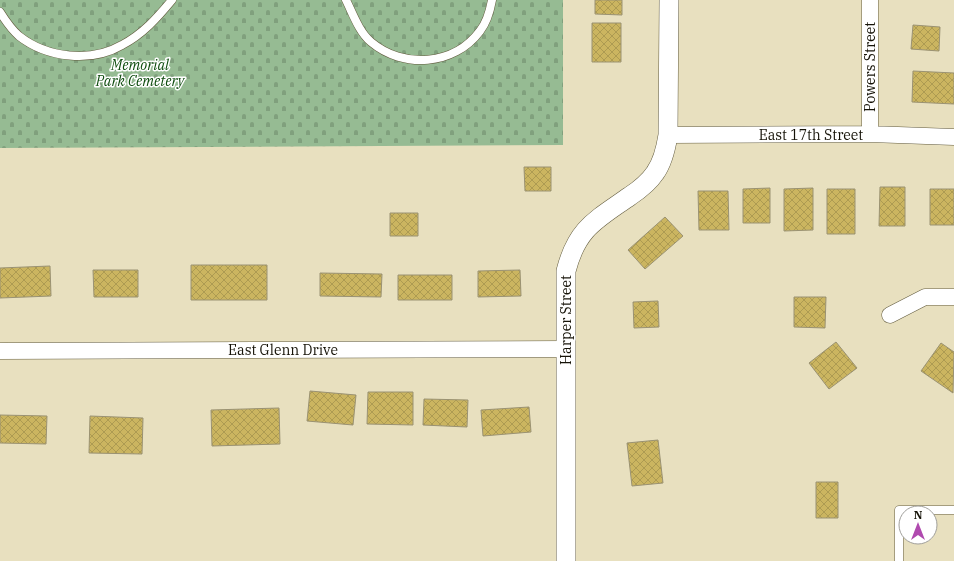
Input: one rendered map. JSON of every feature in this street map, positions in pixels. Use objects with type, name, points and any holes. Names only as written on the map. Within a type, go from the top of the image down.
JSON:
[{"type":"street","name":"Harper Street","points":[[566,561],[566,271],[570,254],[580,236],[592,222],[641,188],[655,173],[665,152],[668,135],[668,0]]},
{"type":"street","name":"Powers Street","points":[[870,0],[870,134]]},
{"type":"street","name":"East 17th Street","points":[[668,135],[870,134],[954,137]]},
{"type":"street","points":[[890,315],[925,298],[954,298]]},
{"type":"street","name":"East Glenn Drive","points":[[0,351],[566,349]]},
{"type":"lane","points":[[0,12],[6,22],[18,35],[32,45],[46,51],[65,55],[85,56],[116,48],[139,35],[154,21],[172,0]]},
{"type":"lane","points":[[346,0],[358,25],[370,41],[396,56],[410,60],[426,61],[442,58],[457,52],[470,42],[480,31],[488,16],[492,0]]},
{"type":"lane","points":[[899,561],[899,510],[954,510]]},
{"type":"green space","name":"Memorial Park Cemetery","points":[[0,0],[563,0],[563,145],[0,148]]},
{"type":"building","points":[[595,0],[622,0],[622,15],[595,14]]},
{"type":"building","points":[[592,23],[621,23],[621,62],[592,62]]},
{"type":"building","points":[[913,25],[940,27],[939,51],[911,49]]},
{"type":"building","points":[[913,71],[954,73],[954,104],[912,102]]},
{"type":"building","points":[[524,167],[551,167],[551,191],[525,191]]},
{"type":"building","points":[[880,187],[905,187],[905,226],[879,226]]},
{"type":"building","points":[[770,188],[770,223],[743,223],[743,189]]},
{"type":"building","points":[[813,188],[813,230],[784,231],[784,189]]},
{"type":"building","points":[[827,189],[855,189],[855,234],[827,234]]},
{"type":"building","points":[[930,189],[954,189],[954,225],[930,225]]},
{"type":"building","points":[[698,191],[728,191],[729,230],[699,230]]},
{"type":"building","points":[[390,213],[418,213],[418,236],[390,236]]},
{"type":"building","points":[[665,217],[683,236],[645,269],[628,250]]},
{"type":"building","points":[[191,265],[267,265],[267,300],[191,300]]},
{"type":"building","points":[[50,266],[51,296],[0,298],[0,268]]},
{"type":"building","points":[[93,270],[138,270],[138,297],[94,297]]},
{"type":"building","points":[[520,270],[521,296],[478,297],[478,271]]},
{"type":"building","points":[[320,273],[382,274],[381,297],[320,296]]},
{"type":"building","points":[[398,275],[452,275],[452,300],[398,300]]},
{"type":"building","points":[[794,297],[826,297],[825,328],[794,327]]},
{"type":"building","points":[[658,301],[659,327],[634,328],[633,302]]},
{"type":"building","points":[[836,342],[857,368],[829,389],[809,363]]},
{"type":"building","points":[[941,343],[954,352],[953,393],[921,371]]},
{"type":"building","points":[[310,391],[356,395],[353,425],[307,421]]},
{"type":"building","points":[[368,392],[413,392],[413,425],[367,424]]},
{"type":"building","points":[[424,399],[468,400],[467,427],[423,425]]},
{"type":"building","points":[[529,407],[531,432],[483,436],[481,410]]},
{"type":"building","points":[[279,408],[280,444],[212,446],[211,410]]},
{"type":"building","points":[[0,415],[47,416],[46,444],[0,443]]},
{"type":"building","points":[[90,416],[143,418],[142,454],[89,453]]},
{"type":"building","points":[[658,440],[663,483],[632,486],[627,443]]},
{"type":"building","points":[[816,482],[838,482],[838,518],[816,518]]}]
